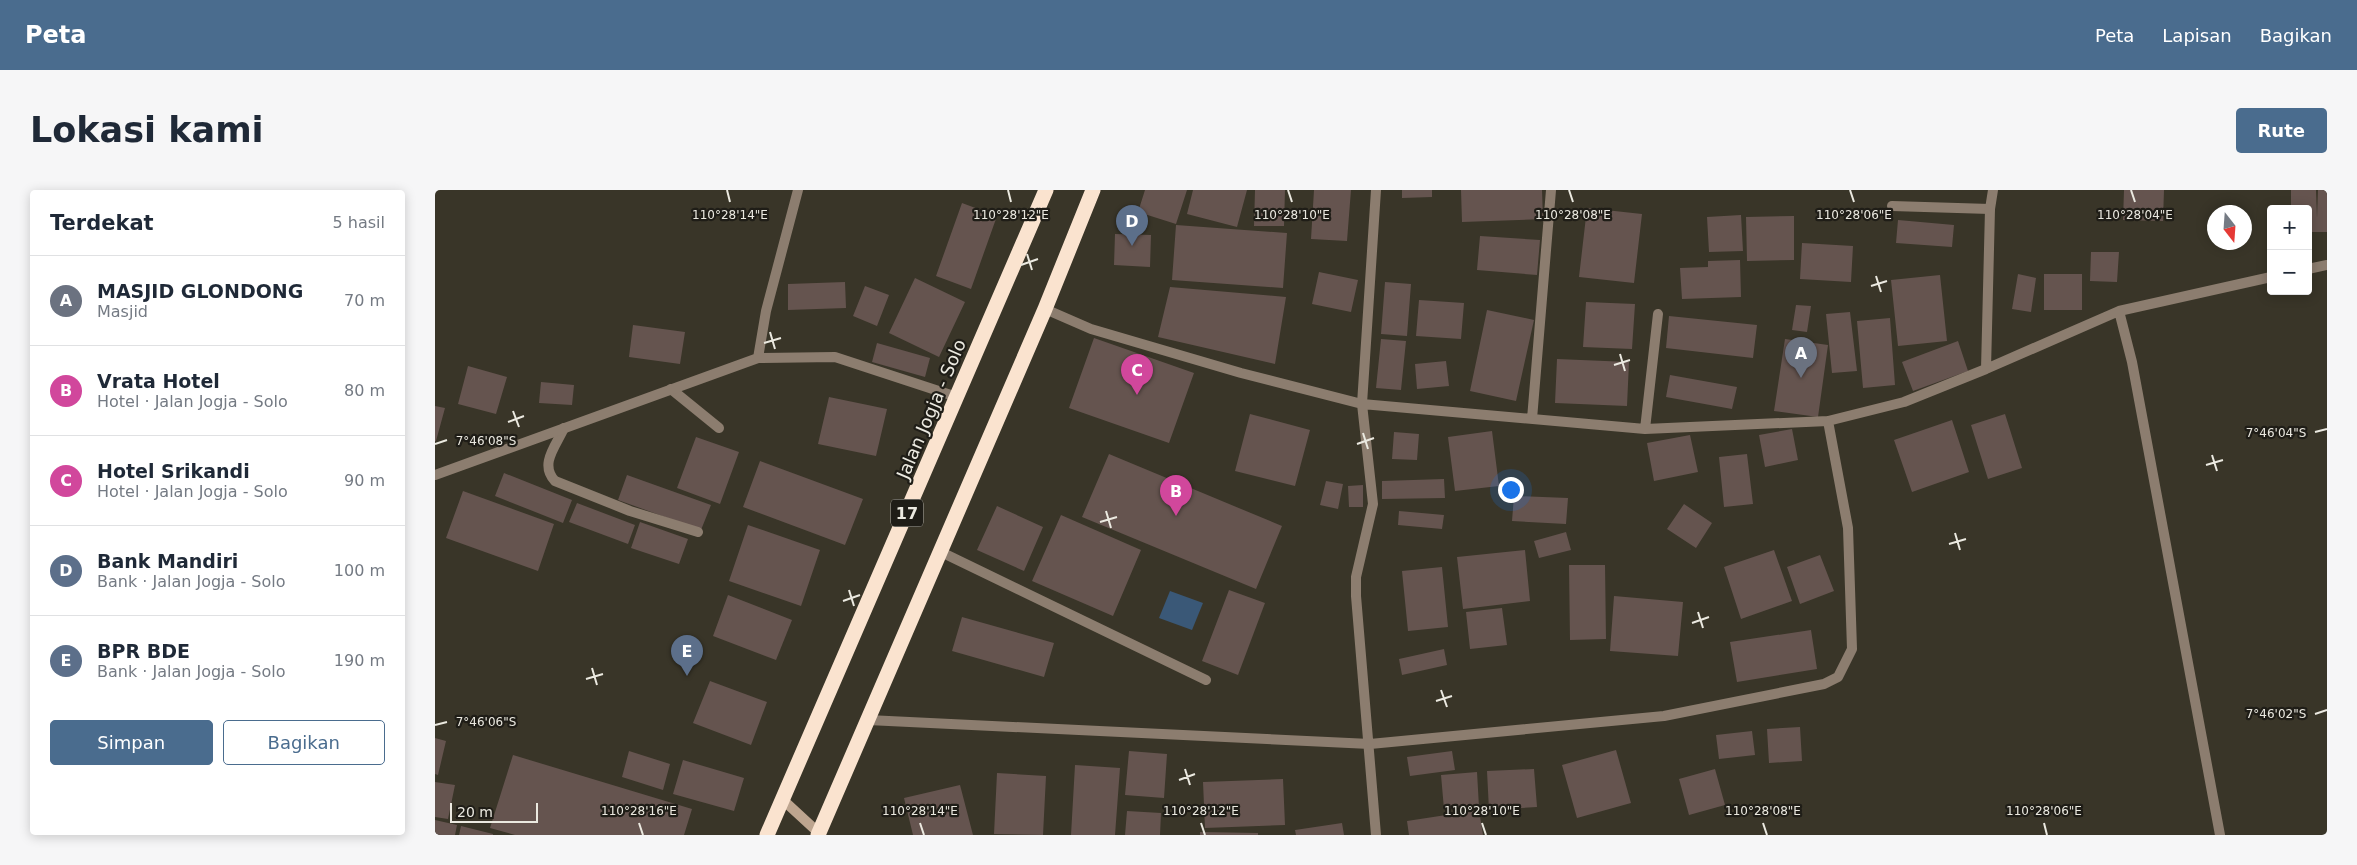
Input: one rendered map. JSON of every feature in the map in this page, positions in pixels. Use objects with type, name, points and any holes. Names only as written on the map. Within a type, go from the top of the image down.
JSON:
[{"type":"highway","name":"Jalan Jogja - Solo","points":[[767,835],[1046,190]]},
{"type":"highway","points":[[819,834],[1045,309],[1093,190]]},
{"type":"main road","points":[[782,799],[819,834]]},
{"type":"street","points":[[758,358],[766,311],[798,190]]},
{"type":"street","points":[[1376,190],[1362,404],[1373,504],[1356,577],[1376,835]]},
{"type":"street","points":[[1532,420],[1551,190]]},
{"type":"street","points":[[1986,369],[1989,209],[1993,190]]},
{"type":"street","points":[[1892,206],[1989,209]]},
{"type":"street","points":[[2312,268],[2327,265]]},
{"type":"street","points":[[1045,309],[1091,329],[1362,404],[1645,429],[1828,421],[1904,402],[1986,369],[2119,311],[2267,278]]},
{"type":"street","points":[[2119,311],[2132,362],[2219,835]]},
{"type":"street","points":[[1645,429],[1658,314]]},
{"type":"street","points":[[435,475],[758,358],[835,357],[957,397]]},
{"type":"street","points":[[671,389],[719,428]]},
{"type":"street","points":[[868,720],[1370,744],[1664,716],[1824,684],[1838,677],[1852,649],[1848,528],[1828,421]]},
{"type":"street","points":[[564,428],[547,465],[548,474],[555,481],[630,511],[698,532]]},
{"type":"street","points":[[941,552],[1206,680]]},
{"type":"water","points":[[1170,591],[1203,603],[1192,630],[1159,618]]},
{"type":"building","points":[[1145,190],[1187,190],[1176,224],[1138,212]]},
{"type":"building","points":[[1193,190],[1247,190],[1237,227],[1187,214]]},
{"type":"building","points":[[1255,190],[1285,190],[1284,226],[1254,226]]},
{"type":"building","points":[[1314,190],[1351,190],[1347,241],[1311,239]]},
{"type":"building","points":[[1402,190],[1432,190],[1432,197],[1402,198]]},
{"type":"building","points":[[1461,190],[1542,190],[1543,219],[1462,222]]},
{"type":"building","points":[[2124,190],[2164,190],[2163,221],[2123,220]]},
{"type":"building","points":[[2291,190],[2316,190],[2317,218],[2318,190],[2327,190],[2327,232],[2312,232],[2312,205],[2291,205]]},
{"type":"building","points":[[962,203],[997,216],[971,289],[936,276]]},
{"type":"building","points":[[1587,208],[1642,214],[1634,283],[1579,277]]},
{"type":"building","points":[[1741,215],[1743,251],[1709,252],[1707,217]]},
{"type":"building","points":[[1794,216],[1794,260],[1747,261],[1746,217]]},
{"type":"building","points":[[1898,220],[1954,225],[1952,247],[1896,243]]},
{"type":"building","points":[[1176,225],[1287,233],[1283,288],[1172,280]]},
{"type":"building","points":[[1115,234],[1151,235],[1150,267],[1114,265]]},
{"type":"building","points":[[1480,236],[1540,240],[1537,275],[1477,270]]},
{"type":"building","points":[[1802,243],[1853,246],[1851,282],[1800,279]]},
{"type":"building","points":[[2091,252],[2119,252],[2117,282],[2090,281]]},
{"type":"building","points":[[1740,260],[1741,297],[1682,299],[1680,268],[1708,267],[1708,261]]},
{"type":"building","points":[[1319,272],[1358,280],[1351,312],[1312,304]]},
{"type":"building","points":[[2018,274],[2036,278],[2031,312],[2012,309]]},
{"type":"building","points":[[2044,274],[2082,274],[2082,310],[2044,310]]},
{"type":"building","points":[[1940,275],[1947,341],[1898,346],[1891,280]]},
{"type":"building","points":[[915,278],[965,302],[939,357],[889,333]]},
{"type":"building","points":[[845,282],[846,308],[788,310],[788,284]]},
{"type":"building","points":[[1385,282],[1411,284],[1407,336],[1381,334]]},
{"type":"building","points":[[865,286],[889,295],[877,326],[853,316]]},
{"type":"building","points":[[1170,287],[1286,297],[1275,364],[1158,337]]},
{"type":"building","points":[[1419,300],[1464,303],[1461,339],[1416,336]]},
{"type":"building","points":[[1586,302],[1635,304],[1632,349],[1583,347]]},
{"type":"building","points":[[1796,305],[1811,306],[1807,332],[1792,330]]},
{"type":"building","points":[[1487,310],[1534,320],[1516,401],[1470,391]]},
{"type":"building","points":[[1850,312],[1857,371],[1832,373],[1826,314]]},
{"type":"building","points":[[1669,316],[1757,325],[1753,358],[1666,348]]},
{"type":"building","points":[[1890,318],[1895,385],[1863,388],[1857,321]]},
{"type":"building","points":[[633,325],[685,332],[680,364],[629,357]]},
{"type":"building","points":[[1094,338],[1194,373],[1169,443],[1069,408]]},
{"type":"building","points":[[1381,339],[1406,341],[1401,390],[1376,388]]},
{"type":"building","points":[[1785,339],[1828,345],[1818,417],[1774,411]]},
{"type":"building","points":[[1958,341],[1968,371],[1913,391],[1902,362]]},
{"type":"building","points":[[877,343],[930,358],[925,377],[872,362]]},
{"type":"building","points":[[1557,359],[1629,362],[1627,406],[1555,403]]},
{"type":"building","points":[[1446,361],[1449,386],[1417,389],[1415,364]]},
{"type":"building","points":[[468,366],[507,377],[496,414],[458,404]]},
{"type":"building","points":[[1670,375],[1737,387],[1732,409],[1666,397]]},
{"type":"building","points":[[541,382],[574,385],[572,405],[539,403]]},
{"type":"building","points":[[829,397],[887,409],[876,456],[818,444]]},
{"type":"building","points":[[435,406],[445,408],[436,441],[435,441]]},
{"type":"building","points":[[1250,414],[1310,430],[1295,486],[1235,471]]},
{"type":"building","points":[[2005,414],[2022,468],[1988,479],[1971,425]]},
{"type":"building","points":[[1952,420],[1969,472],[1912,492],[1894,440]]},
{"type":"building","points":[[1792,429],[1798,460],[1765,467],[1759,435]]},
{"type":"building","points":[[1492,431],[1499,486],[1455,491],[1448,437]]},
{"type":"building","points":[[1394,432],[1419,434],[1417,460],[1392,459]]},
{"type":"building","points":[[1690,435],[1698,472],[1654,481],[1647,443]]},
{"type":"building","points":[[696,437],[739,452],[720,504],[677,488]]},
{"type":"building","points":[[1109,454],[1282,526],[1256,589],[1082,517]]},
{"type":"building","points":[[1747,454],[1753,504],[1724,507],[1719,457]]},
{"type":"building","points":[[760,461],[863,499],[845,545],[743,507]]},
{"type":"building","points":[[504,473],[572,500],[563,523],[495,496]]},
{"type":"building","points":[[627,475],[711,505],[701,530],[618,500]]},
{"type":"building","points":[[1444,479],[1445,498],[1382,499],[1382,481]]},
{"type":"building","points":[[1326,481],[1343,484],[1338,509],[1320,505]]},
{"type":"building","points":[[1363,485],[1363,507],[1349,507],[1348,486]]},
{"type":"building","points":[[463,491],[554,524],[538,571],[446,538]]},
{"type":"building","points":[[1514,496],[1568,498],[1566,524],[1512,521]]},
{"type":"building","points":[[577,503],[635,525],[628,544],[569,522]]},
{"type":"building","points":[[1684,504],[1712,523],[1696,548],[1667,529]]},
{"type":"building","points":[[997,506],[1043,527],[1024,571],[977,550]]},
{"type":"building","points":[[1399,511],[1444,515],[1442,529],[1398,525]]},
{"type":"building","points":[[1061,515],[1141,550],[1113,616],[1032,581]]},
{"type":"building","points":[[640,522],[688,539],[679,564],[631,548]]},
{"type":"building","points":[[748,525],[820,550],[801,606],[729,581]]},
{"type":"building","points":[[1566,532],[1571,550],[1539,558],[1534,541]]},
{"type":"building","points":[[1525,550],[1530,601],[1463,609],[1457,557]]},
{"type":"building","points":[[1774,550],[1792,601],[1741,619],[1724,567]]},
{"type":"building","points":[[1820,555],[1834,591],[1800,604],[1787,567]]},
{"type":"building","points":[[1569,565],[1605,565],[1606,639],[1570,640]]},
{"type":"building","points":[[1442,567],[1448,627],[1408,631],[1402,571]]},
{"type":"building","points":[[1229,590],[1265,603],[1238,675],[1202,661]]},
{"type":"building","points":[[728,595],[792,620],[776,660],[713,636]]},
{"type":"building","points":[[1614,596],[1683,602],[1678,656],[1610,651]]},
{"type":"building","points":[[1502,608],[1507,645],[1470,649],[1466,612]]},
{"type":"building","points":[[962,617],[1054,643],[1044,677],[952,651]]},
{"type":"building","points":[[1811,630],[1817,669],[1737,682],[1730,642]]},
{"type":"building","points":[[1444,649],[1447,665],[1402,675],[1399,659]]},
{"type":"building","points":[[710,681],[767,702],[751,745],[693,723]]},
{"type":"building","points":[[1800,727],[1802,761],[1769,763],[1767,729]]},
{"type":"building","points":[[1752,731],[1755,755],[1719,759],[1716,735]]},
{"type":"building","points":[[435,738],[446,741],[438,775],[435,774]]},
{"type":"building","points":[[1616,750],[1631,803],[1577,818],[1562,765]]},
{"type":"building","points":[[629,751],[670,764],[663,790],[622,777]]},
{"type":"building","points":[[1129,751],[1167,754],[1164,798],[1125,795]]},
{"type":"building","points":[[1452,751],[1455,770],[1410,776],[1407,757]]},
{"type":"building","points":[[513,755],[692,809],[684,835],[515,835],[490,828]]},
{"type":"building","points":[[683,760],[744,778],[734,811],[673,794]]},
{"type":"building","points":[[1075,765],[1120,768],[1115,835],[1071,835]]},
{"type":"building","points":[[1534,769],[1537,807],[1489,810],[1487,771]]},
{"type":"building","points":[[1715,769],[1725,805],[1689,815],[1679,779]]},
{"type":"building","points":[[1477,772],[1479,807],[1444,809],[1441,775]]},
{"type":"building","points":[[997,773],[1046,776],[1043,835],[994,834]]},
{"type":"building","points":[[1283,779],[1285,825],[1205,828],[1203,782]]},
{"type":"building","points":[[435,782],[455,785],[448,819],[435,817]]},
{"type":"building","points":[[960,785],[973,835],[913,835],[904,798]]},
{"type":"building","points":[[1479,810],[1483,835],[1409,835],[1407,821]]},
{"type":"building","points":[[1127,811],[1161,813],[1160,835],[1125,835]]},
{"type":"building","points":[[435,820],[457,825],[455,835],[435,835]]},
{"type":"building","points":[[1342,823],[1344,835],[1296,835],[1295,830]]},
{"type":"building","points":[[461,826],[493,834],[493,835],[459,835]]},
{"type":"building","points":[[1200,832],[1258,833],[1258,835],[1200,835]]},
{"type":"place","name":"Bank Mandiri","points":[[1132,246]]},
{"type":"place","name":"MASJID GLONDONG","points":[[1801,378]]},
{"type":"place","name":"Hotel Srikandi","points":[[1137,395]]},
{"type":"place","name":"Vrata Hotel","points":[[1176,516]]},
{"type":"place","name":"BPR BDE","points":[[687,676]]}]
